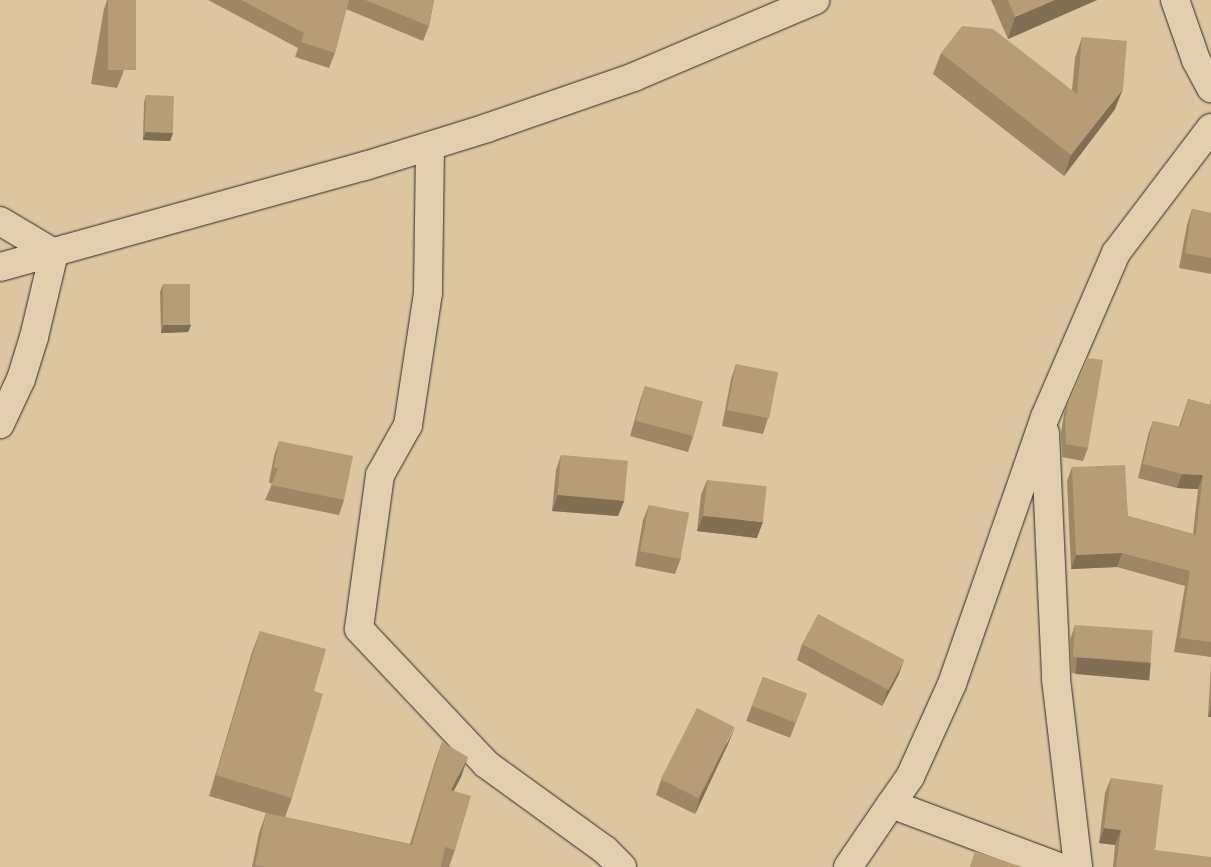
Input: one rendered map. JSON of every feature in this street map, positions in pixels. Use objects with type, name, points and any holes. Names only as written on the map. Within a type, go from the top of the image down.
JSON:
[{"type":"street","points":[[0,267],[430,147],[634,77],[815,0]]},
{"type":"street","points":[[1175,0],[1196,60],[1211,88]]},
{"type":"street","points":[[848,867],[910,777],[952,684],[1045,417],[1116,253],[1211,128]]},
{"type":"street","points":[[430,147],[425,312],[408,425],[380,475],[359,630],[486,764],[605,850],[622,867]]},
{"type":"street","points":[[0,221],[54,253]]},
{"type":"street","points":[[0,424],[31,345],[54,253]]},
{"type":"street","points":[[1045,417],[1056,679],[1078,867]]},
{"type":"street","points":[[891,804],[1060,867]]},
{"type":"building","points":[[108,0],[136,0],[136,70],[108,70]]},
{"type":"building","points":[[241,0],[349,0],[335,53],[301,42],[304,33]]},
{"type":"building","points":[[365,0],[434,0],[429,26]]},
{"type":"building","points":[[1008,0],[1055,0],[1015,17]]},
{"type":"building","points":[[962,26],[993,29],[1077,94],[1082,37],[1127,41],[1123,89],[1071,155],[941,53]]},
{"type":"building","points":[[146,95],[174,96],[173,133],[145,132]]},
{"type":"building","points":[[1192,209],[1211,213],[1211,258],[1185,253]]},
{"type":"building","points":[[163,284],[190,284],[190,325],[163,325]]},
{"type":"building","points":[[1087,358],[1103,360],[1088,448],[1066,444],[1065,420],[1069,400]]},
{"type":"building","points":[[736,364],[778,372],[769,418],[727,410]]},
{"type":"building","points":[[645,386],[703,402],[694,436],[636,421]]},
{"type":"building","points":[[1188,399],[1211,405],[1211,642],[1180,638],[1190,571],[1122,553],[1076,555],[1072,467],[1125,465],[1128,516],[1196,535],[1203,475],[1182,474],[1143,464],[1153,421],[1181,427]]},
{"type":"building","points":[[279,441],[353,456],[344,500],[271,485],[278,469],[274,467]]},
{"type":"building","points":[[561,455],[628,461],[624,501],[558,495]]},
{"type":"building","points":[[707,480],[767,486],[763,522],[703,516]]},
{"type":"building","points":[[649,505],[689,513],[680,559],[640,551]]},
{"type":"building","points":[[818,614],[905,660],[889,690],[802,644]]},
{"type":"building","points":[[1075,625],[1153,630],[1151,662],[1073,657]]},
{"type":"building","points":[[260,631],[326,649],[314,691],[323,694],[292,798],[216,775]]},
{"type":"building","points":[[763,677],[807,694],[796,723],[752,706]]},
{"type":"building","points":[[697,708],[734,727],[698,798],[661,779]]},
{"type":"building","points":[[442,742],[468,757],[451,790],[471,796],[455,850],[445,847],[441,867],[265,867],[255,865],[266,813],[412,845]]},
{"type":"building","points":[[1111,778],[1163,785],[1155,850],[1211,857],[1211,867],[1116,867],[1121,830],[1104,828]]},
{"type":"building","points":[[975,851],[1022,867],[970,867]]}]
